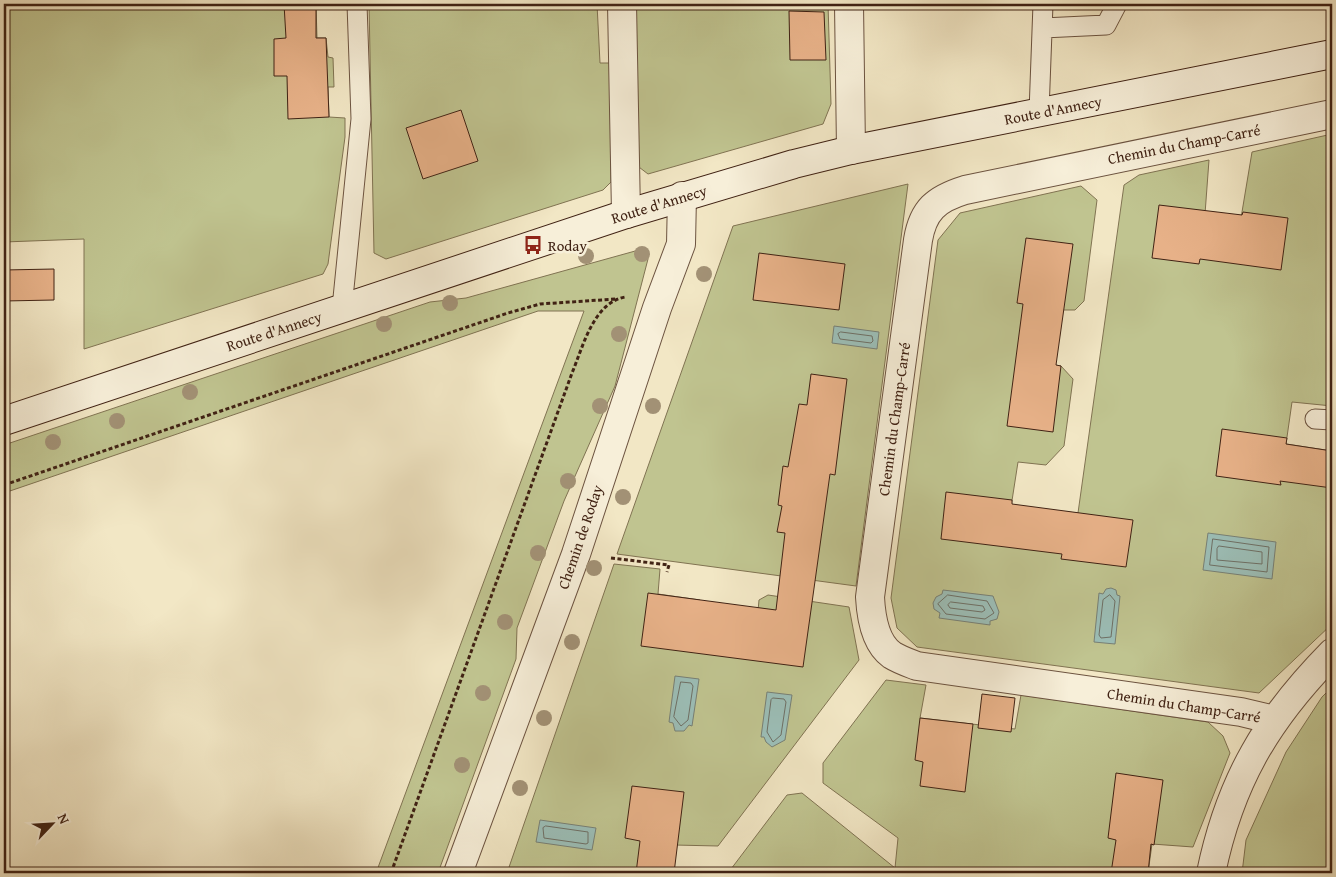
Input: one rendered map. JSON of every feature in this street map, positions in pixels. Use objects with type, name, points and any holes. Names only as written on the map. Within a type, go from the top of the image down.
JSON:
[{"type":"street","points":[[622,4],[626,214]]},
{"type":"street","points":[[849,4],[851,150]]},
{"type":"street","name":"Route d'Annecy","points":[[4,420],[682,196],[851,150],[1332,54]]},
{"type":"street","name":"Chemin du Champ-Carré","points":[[1274,720],[1241,712],[918,666],[891,654],[879,638],[872,619],[870,597],[921,222],[932,206],[947,195],[965,190],[1332,114]]},
{"type":"street","name":"Chemin de Roday","points":[[458,873],[576,554],[663,291],[681,244],[682,196]]},
{"type":"street","name":"Chemin du Champ-Carré","points":[[1211,873],[1228,809],[1248,764],[1274,720],[1302,684],[1332,653]]},
{"type":"lane","points":[[342,308],[361,119],[357,4]]},
{"type":"lane","points":[[1039,112],[1043,4]]},
{"type":"lane","points":[[1043,28],[1106,25],[1117,4]]},
{"type":"path","points":[[4,484],[508,313],[540,304],[617,299],[663,291]]},
{"type":"path","points":[[391,873],[572,372],[594,321],[606,306],[617,299]]},
{"type":"path","points":[[576,554],[668,565],[667,572]]},
{"type":"green space","points":[[4,4],[316,4],[317,38],[326,38],[328,57],[333,58],[334,87],[328,87],[329,117],[345,118],[345,137],[328,264],[323,274],[84,349],[84,239],[4,242]]},
{"type":"green space","points":[[369,4],[597,4],[600,63],[610,63],[611,182],[603,190],[386,259],[374,253]]},
{"type":"green space","points":[[631,4],[828,4],[831,104],[823,124],[648,174],[635,164]]},
{"type":"green space","points":[[1332,134],[1332,406],[1292,402],[1286,444],[1332,451],[1332,624],[1259,693],[917,647],[897,628],[891,598],[938,240],[960,213],[1081,186],[1097,200],[1084,301],[1075,310],[1062,310],[1055,365],[1061,366],[1073,379],[1064,446],[1046,465],[1018,462],[1011,507],[1078,513],[1124,185],[1139,175],[1209,160],[1205,214],[1241,218],[1252,152]]},
{"type":"green space","points":[[908,184],[856,586],[617,554],[733,226]]},
{"type":"green space","points":[[646,248],[648,259],[615,386],[564,501],[517,628],[516,659],[438,873],[376,873],[584,311],[538,311],[4,493],[4,445],[430,302],[466,298]]},
{"type":"green space","points":[[614,564],[660,569],[658,594],[700,600],[700,604],[758,611],[759,600],[768,595],[849,607],[859,660],[718,846],[674,845],[670,873],[507,873]]},
{"type":"green space","points":[[886,680],[926,685],[920,718],[1015,729],[1021,695],[1208,722],[1223,736],[1230,753],[1193,847],[1152,844],[1148,873],[728,873],[787,795],[802,793],[895,868],[898,838],[823,783],[823,763]]},
{"type":"green space","points":[[1332,687],[1332,873],[1242,873],[1246,840],[1286,752],[1322,697]]},
{"type":"water","points":[[834,326],[879,332],[877,349],[832,343]]},
{"type":"water","points":[[1208,533],[1276,542],[1272,579],[1203,570]]},
{"type":"water","points":[[1106,589],[1116,590],[1117,595],[1120,596],[1115,644],[1094,642],[1099,593],[1103,594]]},
{"type":"water","points":[[943,590],[993,596],[999,612],[997,619],[990,621],[990,625],[939,618],[940,613],[934,609],[933,603],[936,597],[942,594]]},
{"type":"water","points":[[675,676],[699,679],[692,726],[689,725],[684,731],[675,731],[673,723],[669,722]]},
{"type":"water","points":[[767,692],[792,695],[785,740],[772,747],[766,742],[764,737],[761,737]]},
{"type":"water","points":[[540,820],[596,828],[592,850],[536,842]]},
{"type":"building","points":[[284,4],[316,4],[316,38],[326,38],[329,117],[288,119],[287,76],[274,76],[274,39],[286,38]]},
{"type":"building","points":[[789,11],[824,12],[826,60],[790,60]]},
{"type":"building","points":[[461,110],[478,161],[423,179],[406,128]]},
{"type":"building","points":[[1159,205],[1242,215],[1243,212],[1288,218],[1281,270],[1200,259],[1199,264],[1152,258]]},
{"type":"building","points":[[1026,238],[1073,244],[1056,365],[1061,366],[1053,432],[1007,426],[1023,304],[1017,303]]},
{"type":"building","points":[[759,253],[845,264],[839,310],[753,300]]},
{"type":"building","points":[[54,269],[54,300],[4,301],[4,270]]},
{"type":"building","points":[[811,374],[847,379],[835,475],[830,474],[803,667],[641,646],[648,593],[776,610],[785,533],[777,532],[782,506],[778,505],[783,466],[788,467],[799,404],[807,405]]},
{"type":"building","points":[[1222,429],[1287,438],[1286,444],[1332,451],[1332,488],[1280,481],[1281,485],[1216,476]]},
{"type":"building","points":[[946,492],[1012,500],[1012,504],[1133,520],[1126,567],[1061,559],[1062,554],[941,539]]},
{"type":"building","points":[[982,694],[1015,698],[1011,732],[978,728]]},
{"type":"building","points":[[920,718],[973,724],[965,792],[920,786],[923,762],[915,760]]},
{"type":"building","points":[[1116,773],[1163,780],[1154,845],[1151,844],[1148,873],[1111,873],[1116,840],[1108,838]]},
{"type":"building","points":[[632,786],[684,792],[674,873],[636,873],[640,841],[625,838]]},
{"type":"place","name":"Roday","points":[[533,245]]}]
